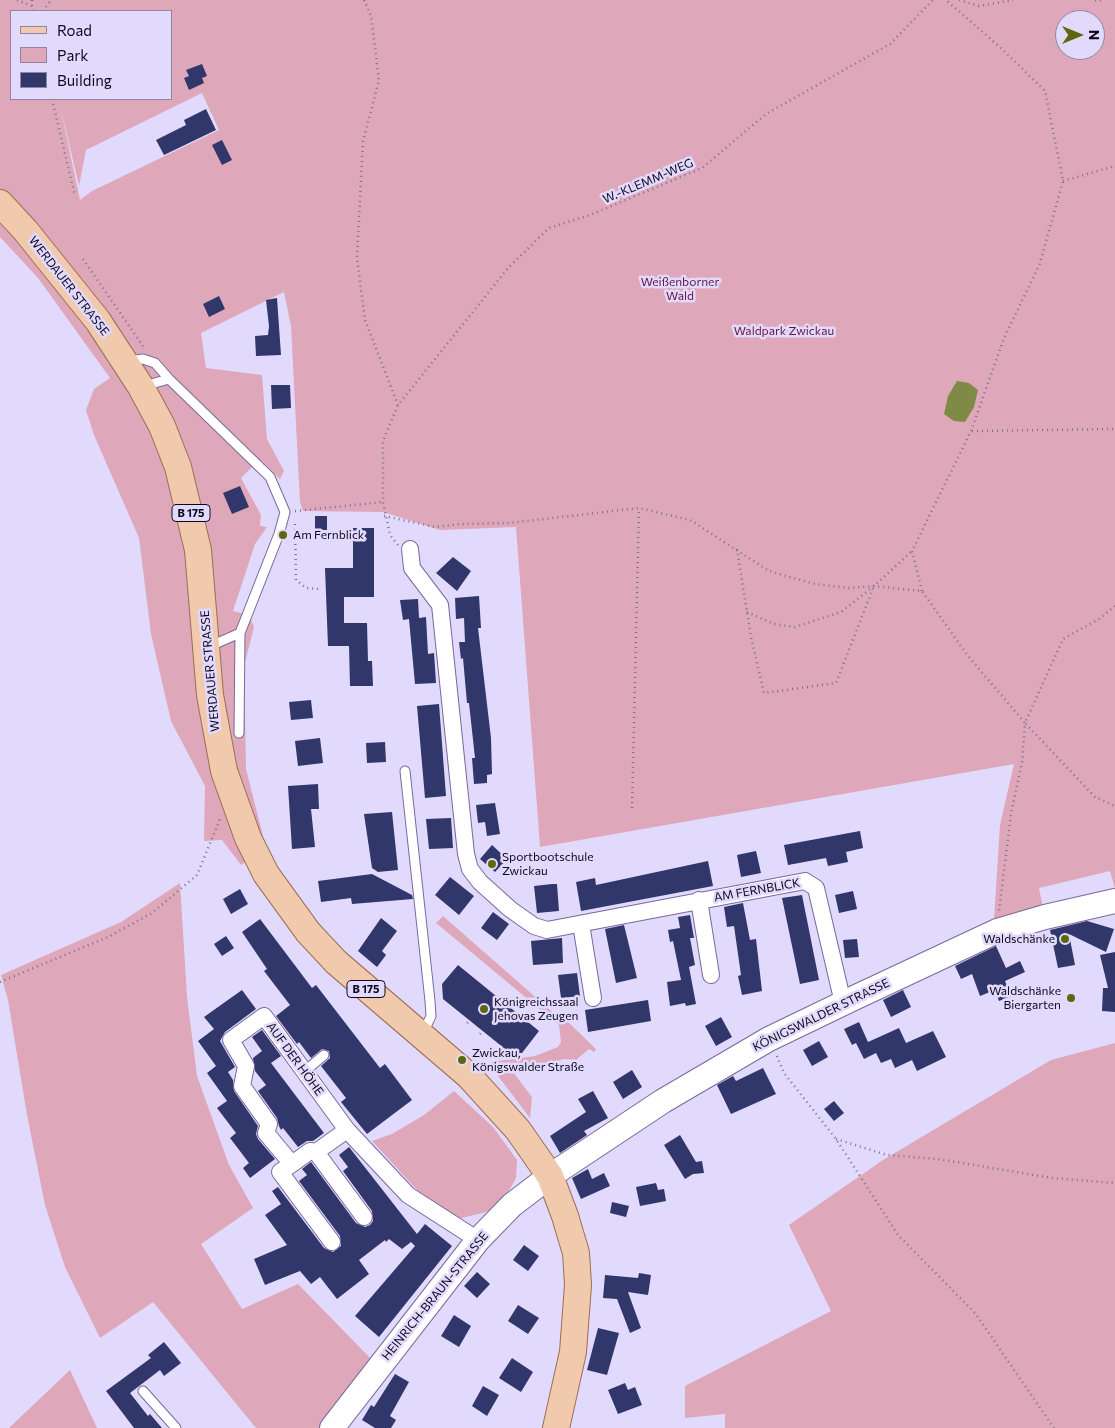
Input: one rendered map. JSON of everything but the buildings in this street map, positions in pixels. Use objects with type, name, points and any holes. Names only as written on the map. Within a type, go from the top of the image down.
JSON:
[{"type":"main road","name":"WERDAUER STRASSE","points":[[0,203],[69,283],[126,362],[162,426],[190,507],[198,550],[216,735],[238,794],[248,838],[266,874],[308,932],[336,962],[423,1034],[469,1076],[512,1124],[550,1176],[576,1253],[578,1284],[573,1352],[556,1428]]},
{"type":"street","name":"AM FERNBLICK","points":[[410,553],[412,568],[440,605],[466,854],[470,870],[480,882],[534,926],[548,930],[805,881],[816,888],[843,1003]]},
{"type":"street","name":"AM FERNBLICK","points":[[699,900],[711,975]]},
{"type":"street","name":"KÖNIGSWALDER STRASSE","points":[[550,1176],[663,1101],[770,1039],[843,1003],[997,932],[1044,917],[1115,900]]},
{"type":"street","points":[[581,924],[593,998]]},
{"type":"street","name":"AUF DER HÖHE","points":[[292,1164],[266,1132],[269,1124],[242,1086],[246,1066],[231,1040],[264,1016],[347,1130],[408,1195],[478,1240]]},
{"type":"street","points":[[316,1152],[347,1130]]},
{"type":"street","points":[[332,1242],[280,1172],[310,1151],[316,1152],[364,1217]]},
{"type":"street","name":"HEINRICH-BRAUN-STRASSE","points":[[332,1428],[478,1240],[512,1205],[550,1176]]},
{"type":"lane","points":[[126,362],[143,360],[155,363],[169,379],[270,477],[285,512],[279,534],[240,633],[239,733]]},
{"type":"lane","points":[[141,387],[169,379]]},
{"type":"lane","points":[[206,647],[240,633]]},
{"type":"lane","points":[[405,771],[430,1000],[431,1016],[423,1034]]},
{"type":"lane","points":[[304,1072],[324,1055]]},
{"type":"lane","points":[[142,1391],[176,1428]]},
{"type":"path","points":[[17,0],[32,6]]},
{"type":"path","points":[[32,0],[33,10]]},
{"type":"path","points":[[364,0],[371,16],[380,80],[363,140],[357,258],[366,320],[398,405]]},
{"type":"path","name":"W.-KLEMM-WEG","points":[[410,553],[390,535],[384,516],[384,441],[398,405],[509,267],[549,228],[590,214],[702,168],[766,114],[890,44],[933,0]]},
{"type":"path","points":[[747,612],[774,624],[795,627],[841,612],[874,586],[912,551],[971,431],[1004,338],[1039,266],[1063,181],[1045,91],[1002,49],[946,0]]},
{"type":"path","points":[[959,0],[979,6],[1013,0]]},
{"type":"path","points":[[1095,0],[1103,0]]},
{"type":"path","points":[[52,100],[74,196]]},
{"type":"path","points":[[1063,181],[1115,166]]},
{"type":"path","points":[[83,259],[155,363]]},
{"type":"path","points":[[971,431],[1115,428]]},
{"type":"path","points":[[322,589],[306,588],[296,580],[294,512],[383,502]]},
{"type":"path","points":[[384,516],[435,527],[461,524],[509,523],[639,508],[690,520],[770,571],[815,584],[848,588],[874,586],[922,591]]},
{"type":"path","points":[[632,808],[639,508]]},
{"type":"path","points":[[736,549],[764,693],[836,683],[874,586]]},
{"type":"path","points":[[912,551],[922,591],[968,656],[1025,723],[1095,797],[1115,806]]},
{"type":"path","points":[[997,932],[1002,872],[1011,814],[1022,762],[1025,723],[1062,639],[1099,618],[1115,606]]},
{"type":"path","points":[[0,982],[108,937],[152,913],[196,875],[223,813],[238,794]]},
{"type":"path","points":[[467,1023],[470,1020]]},
{"type":"path","points":[[480,1034],[483,1031]]},
{"type":"path","points":[[770,1039],[784,1073],[836,1139],[898,1235],[975,1313],[1054,1428]]},
{"type":"path","points":[[836,1139],[887,1155],[938,1159],[1052,1178],[1115,1183]]},
{"type":"green space","name":"Weißenborner Wald","points":[[0,0],[1115,0],[1115,889],[1110,871],[1039,888],[1043,908],[994,919],[1000,825],[1014,764],[540,847],[516,527],[440,530],[383,512],[303,511],[300,502],[291,326],[284,292],[201,333],[206,368],[262,375],[267,439],[284,471],[280,479],[262,461],[257,462],[241,478],[261,515],[260,526],[267,527],[255,544],[233,611],[249,615],[254,627],[244,666],[246,769],[266,848],[241,865],[222,840],[204,841],[205,786],[171,721],[151,634],[139,538],[94,435],[86,410],[94,389],[110,378],[38,278],[0,237]],"holes":[[[202,93],[219,130],[92,191],[80,200],[60,105],[79,186],[86,150]]]},
{"type":"green space","points":[[180,883],[187,997],[197,1076],[229,1165],[253,1208],[201,1244],[242,1309],[298,1284],[372,1360],[320,1428],[256,1428],[153,1302],[100,1338],[65,1267],[45,1205],[27,1115],[8,1000],[1,975],[121,922]]},
{"type":"green space","points":[[443,916],[557,1016],[567,1021],[596,1049],[594,1052],[589,1049],[576,1060],[564,1059],[513,1072],[532,1097],[530,1118],[492,1068],[491,1062],[535,1056],[558,1047],[561,1042],[559,1025],[436,923]]},
{"type":"green space","points":[[1115,1043],[1115,1428],[725,1428],[725,1414],[685,1418],[685,1386],[831,1311],[789,1225],[883,1160],[1051,1060]]},
{"type":"green space","points":[[454,1091],[493,1127],[517,1160],[516,1178],[505,1198],[490,1211],[458,1219],[418,1191],[372,1141],[392,1134],[424,1115]]},
{"type":"green space","points":[[70,1370],[97,1428],[9,1428]]},
{"type":"shaded area","points":[[957,381],[969,383],[978,390],[974,407],[965,422],[954,421],[944,414],[948,396]]},
{"type":"place","name":"Am Fernblick","points":[[283,535]]},
{"type":"place","name":"Sportbootschule Zwickau","points":[[492,864]]},
{"type":"place","name":"Waldschänke","points":[[1065,939]]},
{"type":"place","name":"Waldschänke Biergarten","points":[[1071,998]]},
{"type":"place","name":"Königreichssaal Jehovas Zeugen","points":[[484,1009]]},
{"type":"place","name":"Zwickau, Königswalder Straße","points":[[462,1060]]},
{"type":"park label","name":"Waldpark Zwickau","points":[[784,331]]}]
